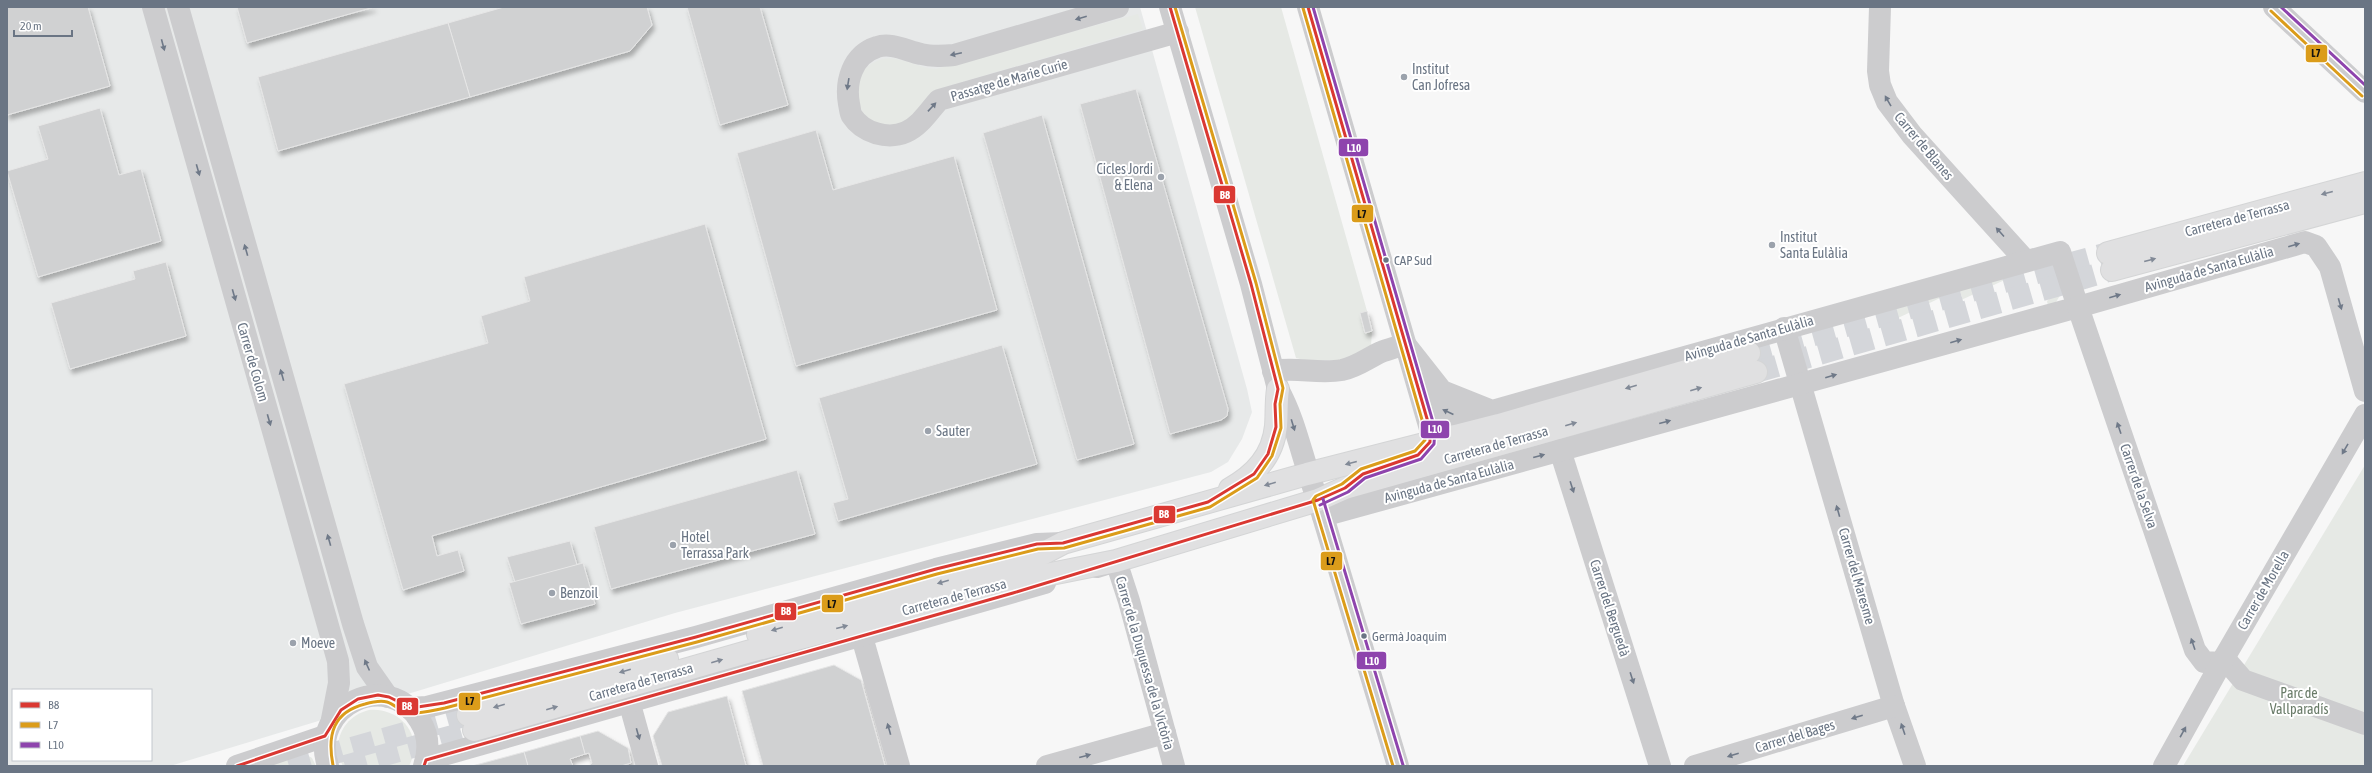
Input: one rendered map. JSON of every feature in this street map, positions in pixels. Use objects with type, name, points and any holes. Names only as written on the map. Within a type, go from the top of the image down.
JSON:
[{"type":"main road","name":"Carretera de Terrassa","points":[[2110,262],[2283,215],[2365,183]]},
{"type":"main road","name":"Carretera de Terrassa","points":[[2283,215],[2365,202]]},
{"type":"main road","name":"Carretera de Terrassa","points":[[1752,363],[1349,498],[1321,508],[1116,561],[1011,582],[747,652],[471,722],[1040,555],[1063,543],[1307,474],[1499,424],[1752,363]]},
{"type":"main road","points":[[1208,502],[1254,474],[1268,454],[1276,427],[1276,380]]},
{"type":"street","name":"Carrer de Colom","points":[[153,7],[338,661],[339,683],[324,747],[328,766]]},
{"type":"street","name":"Carrer de Colom","points":[[178,7],[353,624],[367,666],[388,697]]},
{"type":"street","name":"Passatge de Marie Curie","points":[[1118,7],[954,55],[929,56],[885,45],[876,47],[859,59],[850,74],[847,93],[851,115],[860,125],[883,135],[906,132],[918,124],[939,100],[1178,32]]},
{"type":"street","points":[[1170,7],[1276,380],[1286,403],[1307,474],[1321,508],[1398,766]]},
{"type":"street","points":[[1308,7],[1405,344],[1422,397],[1430,429],[1430,442],[1418,455],[1363,474],[1349,498]]},
{"type":"street","name":"Carrer de Blanes","points":[[1880,7],[1878,71],[1880,85],[1887,102],[1912,135],[2026,261]]},
{"type":"street","points":[[2274,7],[2365,92]]},
{"type":"street","name":"Avinguda de Santa Eulàlia","points":[[1349,498],[1560,450],[1802,385],[2305,242],[2316,246],[2330,267],[2365,391]]},
{"type":"street","name":"Avinguda de Santa Eulàlia","points":[[1405,344],[1442,391],[1492,411],[1784,328],[2060,252],[2078,307]]},
{"type":"street","name":"Carrer de la Selva","points":[[2078,307],[2195,650],[2216,661],[2210,684],[2164,766]]},
{"type":"street","points":[[1784,328],[1802,385]]},
{"type":"street","points":[[1276,380],[1288,368],[1332,371],[1343,370],[1358,365],[1381,352],[1405,344]]},
{"type":"street","name":"Carrer del Maresme","points":[[1802,385],[1894,706],[1915,766]]},
{"type":"street","points":[[1422,397],[1449,413],[1499,424]]},
{"type":"street","name":"Carrer de Morella","points":[[2216,661],[2365,415]]},
{"type":"street","name":"Carrer del Berguedà","points":[[1560,450],[1660,766]]},
{"type":"street","points":[[409,708],[432,705],[580,668],[1029,546],[1063,543]]},
{"type":"street","points":[[237,766],[329,727],[341,709],[357,700],[375,696],[388,697],[409,708],[417,716],[427,737],[425,763],[629,701],[862,637],[1116,561]]},
{"type":"street","name":"Carrer de la Duquessa de la Victòria","points":[[1116,561],[1174,766]]},
{"type":"street","points":[[862,637],[900,766]]},
{"type":"street","points":[[2216,661],[2243,680],[2365,724]]},
{"type":"street","points":[[629,701],[647,766]]},
{"type":"street","name":"Carrer del Bages","points":[[1695,766],[1894,706]]},
{"type":"street","points":[[1047,766],[1165,733]]},
{"type":"shaded area","points":[[7,7],[1140,7],[1247,389],[1252,412],[1242,439],[1228,462],[1211,472],[675,613],[170,766],[7,766]]},
{"type":"green space","points":[[1195,7],[1281,7],[1367,311],[1360,314],[1365,332],[1372,331],[1371,346],[1347,360],[1308,361],[1296,358]]},
{"type":"green space","points":[[1138,14],[1143,29],[938,89],[914,116],[906,121],[889,125],[875,122],[865,115],[859,104],[857,92],[859,80],[865,69],[877,61],[892,58],[936,69]]},
{"type":"green space","points":[[2042,261],[2056,267],[2064,289],[2056,302],[2048,307],[2047,301],[2053,295],[2056,282],[2049,270],[2040,267]]},
{"type":"green space","points":[[2022,272],[1959,301],[1958,298],[1962,297],[1959,289],[1898,318],[1894,302]]},
{"type":"green space","name":"Parc de Vallparadís","points":[[2365,465],[2365,766],[2183,766]]},
{"type":"green space","points":[[369,710],[380,710],[391,713],[407,726],[412,734],[414,744],[413,755],[409,766],[343,766],[339,757],[338,748],[342,731],[346,724],[353,718],[360,713]]},
{"type":"green space","points":[[305,754],[312,758],[316,766],[266,766]]},
{"type":"building","points":[[7,7],[88,7],[110,86],[7,115]]},
{"type":"building","points":[[237,7],[374,7],[247,43]]},
{"type":"building","points":[[504,7],[647,7],[652,25],[630,51],[470,97],[448,23]]},
{"type":"building","points":[[687,7],[760,7],[788,105],[720,125]]},
{"type":"building","points":[[448,23],[470,97],[278,151],[258,77]]},
{"type":"building","points":[[1136,89],[1228,409],[1227,416],[1221,420],[1170,434],[1080,104]]},
{"type":"building","points":[[100,108],[119,175],[141,169],[161,241],[38,277],[7,171],[48,159],[38,126]]},
{"type":"building","points":[[1042,115],[1134,444],[1077,460],[983,133]]},
{"type":"building","points":[[816,130],[833,190],[954,156],[997,310],[796,366],[737,153]]},
{"type":"building","points":[[705,224],[766,439],[432,536],[437,556],[458,550],[464,571],[403,590],[344,384],[488,343],[481,316],[530,301],[524,277]]},
{"type":"building","points":[[166,262],[186,336],[70,369],[51,303],[135,279],[133,271]]},
{"type":"building","points":[[1367,311],[1372,331],[1365,333],[1360,313]]},
{"type":"building","name":"Sauter","points":[[1002,345],[1037,464],[838,521],[833,503],[848,499],[819,398]]},
{"type":"building","points":[[797,470],[815,534],[611,589],[594,527]]},
{"type":"building","points":[[570,541],[577,565],[515,582],[507,557]]},
{"type":"building","name":"Benzoil","points":[[583,563],[595,604],[521,624],[509,583]]},
{"type":"building","points":[[834,665],[861,680],[885,766],[763,766],[742,691]]},
{"type":"building","points":[[727,696],[746,766],[662,766],[653,736],[668,712]]},
{"type":"building","points":[[598,731],[628,748],[631,763],[621,766],[589,766],[592,763],[589,753],[585,754],[580,736]]},
{"type":"building","points":[[580,736],[585,754],[570,759],[573,766],[528,766],[524,752]]},
{"type":"building","points":[[524,752],[528,766],[472,766]]},
{"type":"tunnel","points":[[1749,353],[2108,253]]},
{"type":"tunnel","points":[[1756,372],[2112,270]]},
{"type":"tunnel","points":[[289,766],[468,715]]},
{"type":"tunnel","points":[[345,766],[474,730]]},
{"type":"transit line","name":"B8","points":[[237,766],[325,736],[341,710],[358,699],[378,695],[389,697],[411,708],[444,703],[696,637],[936,569],[1037,544],[1063,543],[1208,502],[1254,474],[1268,454],[1276,427],[1275,404],[1278,389],[1251,284],[1170,7]]},
{"type":"transit line","name":"L7","points":[[333,765],[331,744],[335,726],[339,719],[346,713],[365,704],[384,701],[409,713],[445,708],[697,642],[937,574],[1038,549],[1064,548],[1210,507],[1257,478],[1272,456],[1281,428],[1280,404],[1283,388],[1256,283],[1175,7]]},
{"type":"transit line","name":"B8","points":[[424,766],[426,760],[1013,593],[1318,500],[1345,488],[1363,474],[1418,455],[1430,442],[1430,429],[1308,7]]},
{"type":"transit line","name":"L10","points":[[1313,7],[1435,429],[1434,444],[1421,459],[1365,478],[1348,492],[1320,505]]},
{"type":"transit line","name":"L10","points":[[2281,7],[2365,85]]},
{"type":"transit line","name":"L7","points":[[1303,8],[1425,430],[1425,440],[1415,451],[1361,469],[1342,484],[1316,496],[1313,500],[1393,766]]},
{"type":"transit line","name":"L7","points":[[2271,11],[2362,96]]},
{"type":"transit line","name":"L10","points":[[1323,499],[1403,765]]},
{"type":"place","name":"Institut Can Jofresa","points":[[1404,77]]},
{"type":"place","name":"Cicles Jordi & Elena","points":[[1161,177]]},
{"type":"place","name":"Institut Santa Eulàlia","points":[[1772,245]]},
{"type":"place","name":"CAP Sud","points":[[1386,260]]},
{"type":"place","name":"Sauter","points":[[928,431]]},
{"type":"place","name":"Hotel Terrassa Park","points":[[673,545]]},
{"type":"place","name":"Benzoil","points":[[552,593]]},
{"type":"place","name":"Germà Joaquim","points":[[1364,636]]},
{"type":"place","name":"Moeve","points":[[293,643]]}]
